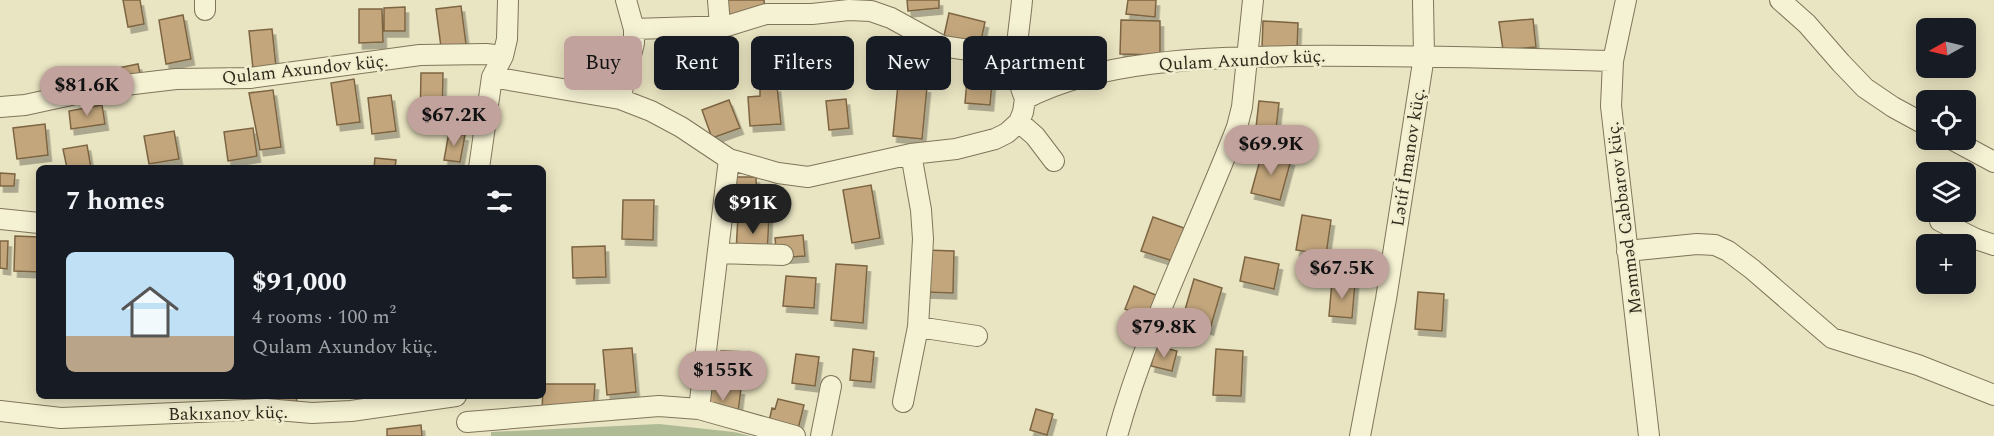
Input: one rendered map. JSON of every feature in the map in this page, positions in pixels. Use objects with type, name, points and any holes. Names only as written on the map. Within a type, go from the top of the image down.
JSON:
[{"type":"street","points":[[479,165],[492,77],[503,56],[507,39],[508,0]]},
{"type":"street","points":[[620,99],[634,44],[634,29],[626,0]]},
{"type":"street","points":[[718,0],[720,26]]},
{"type":"street","points":[[1018,36],[1022,0]]},
{"type":"street","points":[[1119,436],[1128,399],[1237,127],[1242,107],[1253,0]]},
{"type":"street","name":"Lətif İmanov küç.","points":[[1360,436],[1386,299],[1424,56],[1423,0]]},
{"type":"street","name":"Məmməd Cabbarov küç.","points":[[1626,0],[1612,61],[1611,106],[1649,436]]},
{"type":"street","points":[[1780,0],[1807,24],[1840,63],[1866,88],[1916,120]]},
{"type":"street","points":[[634,29],[727,26],[766,14],[871,11],[891,18],[942,46],[963,49]]},
{"type":"street","name":"Qulam Axundov küç.","points":[[0,107],[25,105],[108,87],[176,79],[250,78],[420,55],[503,56]]},
{"type":"street","name":"Qulam Axundov küç.","points":[[1024,99],[1040,91],[1130,66],[1248,57],[1424,56],[1612,61]]},
{"type":"street","points":[[492,77],[620,99],[651,111],[729,159],[778,173],[808,177],[911,154],[956,149],[995,139],[1007,133],[1019,122],[1024,99],[1021,90]]},
{"type":"street","points":[[1019,122],[1035,136],[1054,161]]},
{"type":"street","points":[[1972,150],[1994,162]]},
{"type":"street","points":[[903,402],[918,327],[923,240],[921,210],[911,154]]},
{"type":"street","points":[[699,409],[729,159]]},
{"type":"street","points":[[0,219],[36,223]]},
{"type":"street","points":[[1942,222],[1994,245]]},
{"type":"street","points":[[1627,251],[1697,243],[1715,244],[1752,268],[1832,338],[1918,365],[1994,395]]},
{"type":"street","points":[[718,252],[783,255]]},
{"type":"street","points":[[918,327],[977,336]]},
{"type":"street","points":[[821,436],[831,386]]},
{"type":"street","name":"Bakıxanov küç.","points":[[0,411],[61,418],[266,409],[312,413],[351,411],[435,399]]},
{"type":"street","points":[[466,399],[467,429],[659,406],[699,409],[795,436]]},
{"type":"green space","points":[[659,424],[751,436],[491,436],[491,432]]},
{"type":"building","points":[[123,0],[140,0],[144,24],[128,27]]},
{"type":"building","points":[[727,0],[764,0],[765,11],[728,15]]},
{"type":"building","points":[[907,0],[939,0],[939,8],[908,11]]},
{"type":"building","points":[[1128,0],[1156,0],[1155,17],[1126,14]]},
{"type":"building","points":[[461,6],[466,44],[441,47],[436,9]]},
{"type":"building","points":[[405,7],[405,31],[384,31],[384,8]]},
{"type":"building","points":[[359,9],[382,9],[383,42],[359,43]]},
{"type":"building","points":[[949,13],[985,22],[982,36],[963,36],[963,41],[944,36]]},
{"type":"building","points":[[183,15],[191,59],[166,64],[159,20]]},
{"type":"building","points":[[1533,19],[1536,47],[1503,50],[1499,22]]},
{"type":"building","points":[[1121,20],[1160,21],[1160,55],[1120,54]]},
{"type":"building","points":[[1263,21],[1298,23],[1297,50],[1262,48]]},
{"type":"building","points":[[272,29],[277,76],[254,78],[249,31]]},
{"type":"building","points":[[138,64],[142,83],[111,89],[108,70]]},
{"type":"building","points":[[421,73],[443,73],[442,123],[420,122]]},
{"type":"building","points":[[354,79],[360,122],[337,125],[331,83]]},
{"type":"building","points":[[273,90],[281,147],[260,150],[249,93]]},
{"type":"building","points":[[760,90],[777,90],[781,124],[750,126],[748,97],[760,96]]},
{"type":"building","points":[[897,90],[927,90],[922,139],[893,136]]},
{"type":"building","points":[[966,90],[991,90],[990,105],[965,103]]},
{"type":"building","points":[[391,95],[396,131],[372,134],[368,98]]},
{"type":"building","points":[[846,99],[849,128],[829,130],[826,101]]},
{"type":"building","points":[[729,100],[740,128],[712,138],[702,110]]},
{"type":"building","points":[[1259,101],[1279,103],[1275,138],[1255,136]]},
{"type":"building","points":[[102,105],[105,124],[71,129],[69,111]]},
{"type":"building","points":[[45,124],[48,155],[17,159],[13,128]]},
{"type":"building","points":[[253,128],[257,156],[228,161],[224,132]]},
{"type":"building","points":[[174,131],[179,159],[149,164],[144,136]]},
{"type":"building","points":[[449,132],[465,135],[460,162],[444,160]]},
{"type":"building","points":[[87,145],[90,165],[66,165],[63,149]]},
{"type":"building","points":[[1262,153],[1291,160],[1280,200],[1251,193]]},
{"type":"building","points":[[375,158],[396,160],[395,165],[374,165]]},
{"type":"building","points":[[0,173],[15,174],[14,186],[0,186]]},
{"type":"building","points":[[732,177],[756,177],[757,212],[732,212]]},
{"type":"building","points":[[871,185],[880,238],[852,243],[843,190]]},
{"type":"building","points":[[623,200],[654,200],[653,240],[622,239]]},
{"type":"building","points":[[1302,215],[1331,220],[1326,255],[1296,250]]},
{"type":"building","points":[[738,216],[769,217],[767,254],[736,252]]},
{"type":"building","points":[[1153,217],[1184,228],[1173,261],[1141,251]]},
{"type":"building","points":[[803,235],[805,256],[777,258],[775,238]]},
{"type":"building","points":[[15,236],[36,237],[36,272],[14,271]]},
{"type":"building","points":[[0,241],[8,241],[7,269],[0,268]]},
{"type":"building","points":[[605,246],[606,277],[573,278],[572,247]]},
{"type":"building","points":[[925,250],[954,251],[953,293],[924,292]]},
{"type":"building","points":[[1245,257],[1279,264],[1274,289],[1240,281]]},
{"type":"building","points":[[836,264],[867,266],[863,323],[831,320]]},
{"type":"building","points":[[786,276],[816,278],[814,308],[783,306]]},
{"type":"building","points":[[1194,279],[1222,288],[1210,329],[1182,320]]},
{"type":"building","points":[[1332,281],[1355,283],[1352,318],[1329,316]]},
{"type":"building","points":[[1134,286],[1158,296],[1149,319],[1125,309]]},
{"type":"building","points":[[1418,292],[1444,294],[1442,331],[1415,329]]},
{"type":"building","points":[[1156,346],[1177,351],[1172,371],[1151,366]]},
{"type":"building","points":[[632,348],[636,392],[607,395],[603,350]]},
{"type":"building","points":[[853,349],[874,352],[871,382],[850,380]]},
{"type":"building","points":[[1216,349],[1243,351],[1241,396],[1213,395]]},
{"type":"building","points":[[721,351],[749,352],[748,381],[719,380]]},
{"type":"building","points":[[796,354],[819,357],[815,386],[792,383]]},
{"type":"building","points":[[546,384],[595,384],[593,413],[542,413],[542,399],[546,399]]},
{"type":"building","points":[[709,384],[741,389],[737,420],[704,415]]},
{"type":"building","points":[[273,399],[296,399],[297,402],[274,404]]},
{"type":"building","points":[[778,399],[804,405],[797,433],[768,426],[772,408],[775,409]]},
{"type":"building","points":[[1036,409],[1053,414],[1047,435],[1030,430]]},
{"type":"building","points":[[421,425],[422,436],[387,436],[387,429]]}]
